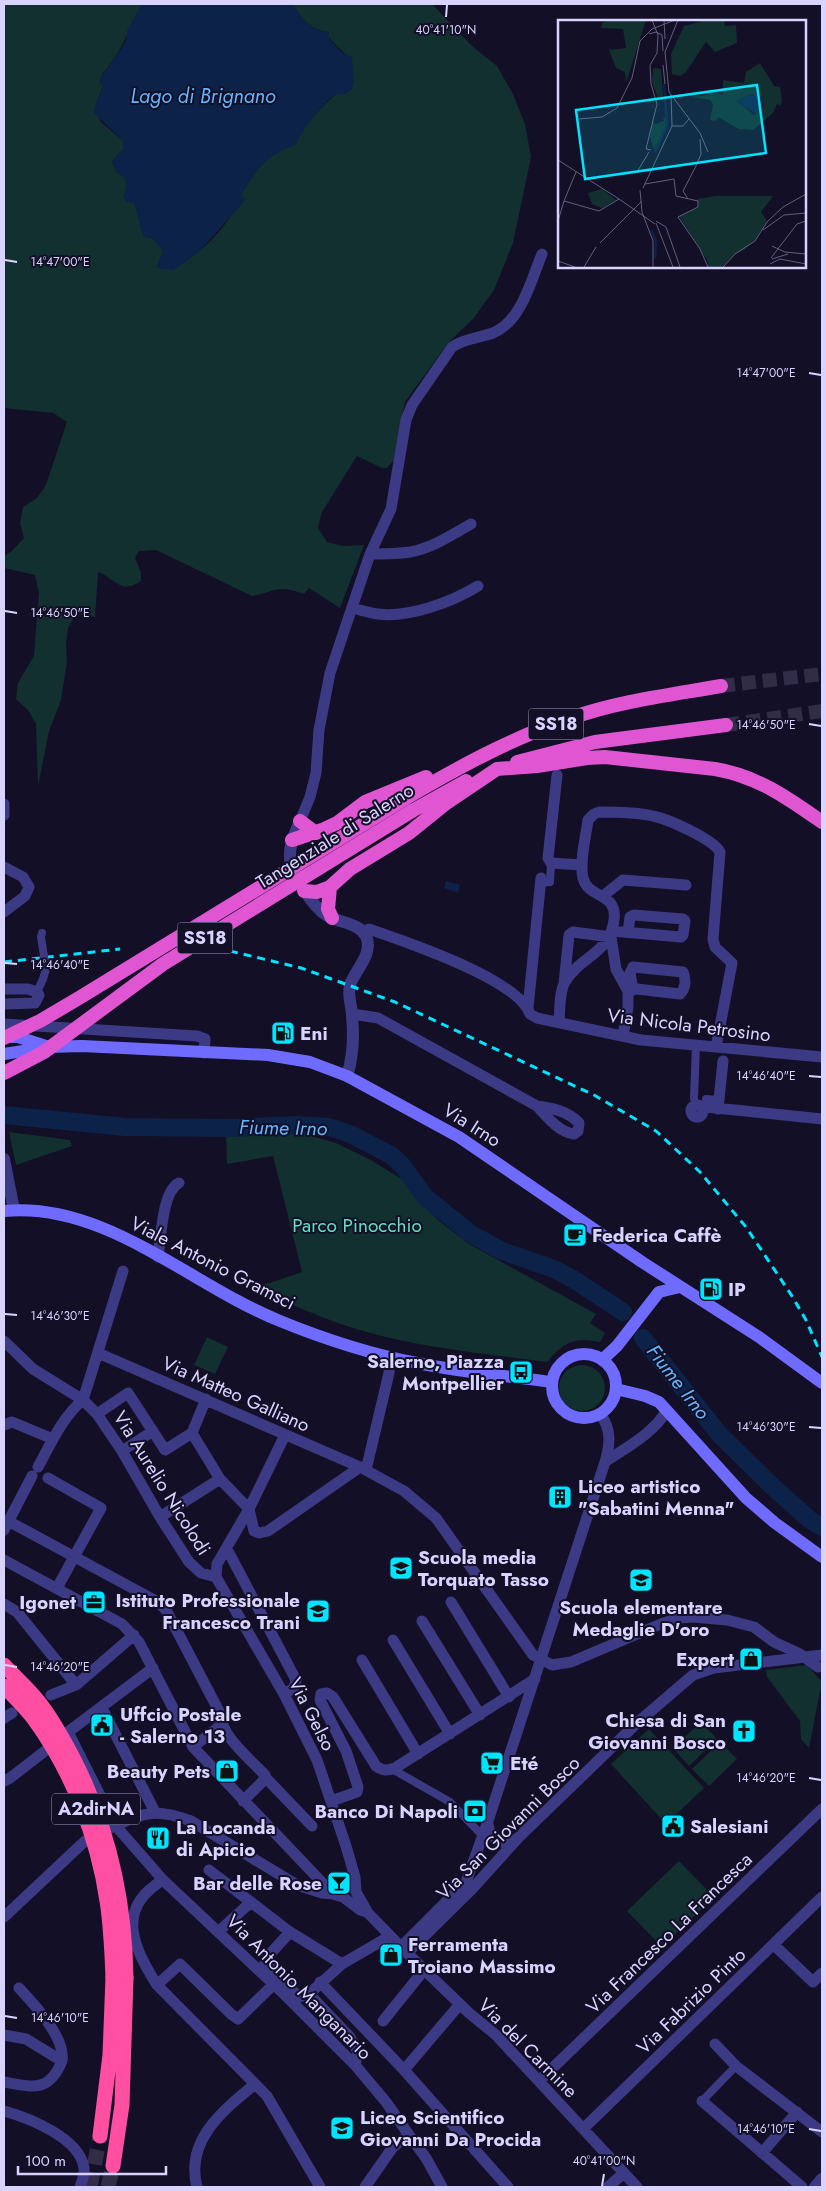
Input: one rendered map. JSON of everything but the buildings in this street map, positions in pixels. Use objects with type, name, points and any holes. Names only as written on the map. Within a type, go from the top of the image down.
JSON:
[{"type":"highway","name":"Tangenziale di Salerno","points":[[4,1037],[40,1021],[406,798],[479,756],[572,718],[618,705],[721,686]]},
{"type":"highway","name":"Tangenziale di Salerno","points":[[4,1073],[44,1052],[163,964],[448,790],[496,769],[553,751],[595,742],[726,725]]},
{"type":"highway","points":[[292,840],[316,833],[337,823],[364,802],[415,782],[477,750],[510,742]]},
{"type":"highway","points":[[304,891],[317,892],[330,887],[350,870],[410,833],[445,804],[496,769],[537,766],[605,757],[730,771],[762,783],[822,822]]},
{"type":"highway","points":[[300,821],[316,833]]},
{"type":"highway","points":[[330,887],[328,909],[332,918]]},
{"type":"highway","name":"A2dirNA","points":[[4,1665],[38,1700],[52,1720],[91,1796],[102,1824],[115,1870],[123,1920],[119,1978],[100,2136]]},
{"type":"highway","name":"A2dirNA","points":[[4,1686],[33,1718],[48,1740],[70,1781],[96,1848],[119,1978],[122,2105],[113,2166]]},
{"type":"main road","name":"Via Irno","points":[[4,1037],[18,1037],[49,1047]]},
{"type":"main road","name":"Via Irno","points":[[4,1054],[49,1047],[82,1046],[268,1055],[310,1062],[347,1076],[460,1136],[650,1267],[759,1337],[822,1383]]},
{"type":"main road","name":"Viale Antonio Gramsci","points":[[9,1211],[62,1214],[83,1219],[105,1228],[158,1256],[254,1310],[339,1342],[390,1357],[419,1363],[552,1382]]},
{"type":"main road","points":[[650,1267],[657,1278],[659,1292]]},
{"type":"main road","points":[[602,1360],[617,1346],[659,1292],[680,1287]]},
{"type":"main road","points":[[584,1354],[602,1360],[611,1369],[616,1389],[610,1403],[600,1414],[581,1418],[564,1411],[554,1398],[552,1382],[554,1372],[567,1359],[584,1354]]},
{"type":"main road","points":[[616,1389],[645,1396],[659,1402],[722,1474],[746,1498],[774,1523],[822,1557]]},
{"type":"street","points":[[347,1076],[353,1048],[350,986],[368,951],[367,938],[358,928],[332,918],[320,910],[304,891],[290,859],[292,840],[310,796],[316,773],[319,730],[327,688],[370,554],[391,509],[402,438],[412,406],[452,347],[461,341],[494,332],[510,320],[524,299],[542,254]]},
{"type":"street","points":[[370,554],[409,552],[422,549],[471,524]]},
{"type":"street","points":[[352,608],[380,615],[417,611],[461,596],[478,586]]},
{"type":"street","points":[[528,1008],[541,881],[550,882],[551,863],[548,858],[548,852],[557,776]]},
{"type":"street","points":[[4,804],[4,816]]},
{"type":"street","points":[[630,991],[616,969],[611,934],[614,910],[612,903],[603,896],[589,890],[583,878],[582,865],[588,820],[599,812],[652,816],[716,846],[720,852],[713,939],[715,947],[732,963],[716,1047]]},
{"type":"street","points":[[551,863],[582,865]]},
{"type":"street","points":[[4,866],[23,877],[29,887],[25,896],[4,912]]},
{"type":"street","points":[[603,896],[623,880],[686,885]]},
{"type":"street","points":[[363,932],[369,929],[453,961],[499,985],[516,996],[528,1008]]},
{"type":"street","points":[[4,1004],[34,1003],[39,995],[37,992],[44,979],[46,968],[41,937],[45,931]]},
{"type":"street","points":[[559,1023],[569,935],[572,932],[611,934],[628,932]]},
{"type":"street","points":[[564,984],[576,969],[603,947],[611,934]]},
{"type":"street","points":[[623,1036],[632,967],[683,972],[685,977],[684,991],[680,994],[630,991]]},
{"type":"street","points":[[4,989],[28,989],[37,992]]},
{"type":"street","name":"Via Nicola Petrosino","points":[[528,1008],[530,1014],[559,1023],[661,1043],[822,1057]]},
{"type":"street","points":[[352,1014],[378,1018],[536,1106]]},
{"type":"street","points":[[4,1024],[197,1036],[205,1039],[204,1053]]},
{"type":"street","points":[[694,1098],[696,1045]]},
{"type":"street","points":[[719,1104],[723,1060]]},
{"type":"street","points":[[705,1105],[719,1104],[822,1119]]},
{"type":"street","points":[[4,1159],[10,1192],[9,1211]]},
{"type":"street","points":[[158,1256],[166,1203],[172,1187],[179,1183]]},
{"type":"street","points":[[123,1271],[83,1400],[76,1405],[53,1440],[6,1526],[74,1558],[158,1602],[166,1610],[221,1715],[221,1725],[265,1777],[312,1826]]},
{"type":"street","name":"Via Aurelio Nicolodi","points":[[4,1342],[33,1369],[83,1400],[97,1414],[195,1570],[216,1577]]},
{"type":"street","name":"Via Matteo Galliano","points":[[98,1353],[363,1468],[404,1491],[436,1518],[532,1655],[541,1660]]},
{"type":"street","points":[[192,1433],[220,1479],[249,1509],[254,1531],[268,1531],[363,1468],[388,1373],[390,1357]]},
{"type":"street","points":[[97,1414],[128,1393],[165,1450],[192,1433],[206,1399]]},
{"type":"street","points":[[605,1462],[660,1422],[667,1410]]},
{"type":"street","points":[[404,1950],[466,1882],[483,1836],[609,1448],[607,1426],[600,1414]]},
{"type":"street","points":[[4,1426],[12,1422],[53,1440]]},
{"type":"street","points":[[122,1451],[153,1431]]},
{"type":"street","points":[[216,1577],[217,1564],[249,1509],[285,1435]]},
{"type":"street","points":[[48,1478],[101,1508],[57,1588]]},
{"type":"street","points":[[160,1517],[220,1479]]},
{"type":"street","points":[[227,1549],[296,1680],[294,1688],[284,1694]]},
{"type":"street","points":[[4,1560],[122,1624],[134,1635],[154,1668],[171,1706],[193,1747],[334,1894],[368,1912]]},
{"type":"street","name":"Via Gelso","points":[[216,1577],[284,1694],[317,1760],[355,1877],[356,1892],[368,1912]]},
{"type":"street","points":[[452,1602],[509,1697]]},
{"type":"street","points":[[4,1604],[16,1612],[76,1685]]},
{"type":"street","points":[[541,1660],[552,1665],[571,1662],[661,1624],[679,1618],[693,1617],[727,1620],[754,1627],[789,1650],[804,1657],[820,1670]]},
{"type":"street","points":[[422,1621],[480,1715]]},
{"type":"street","points":[[51,1696],[76,1685],[134,1635]]},
{"type":"street","points":[[392,1640],[450,1734]]},
{"type":"street","points":[[774,1661],[784,1657],[789,1650]]},
{"type":"street","points":[[820,1670],[816,1662],[821,1655]]},
{"type":"street","name":"Via San Giovanni Bosco","points":[[404,1950],[472,1889],[519,1837],[637,1724],[693,1675],[714,1668],[821,1655]]},
{"type":"street","points":[[362,1660],[418,1754]]},
{"type":"street","points":[[154,1668],[102,1708],[155,1812]]},
{"type":"street","points":[[331,1801],[356,1792],[358,1787],[346,1751],[320,1700],[321,1694],[327,1693],[333,1697],[376,1766],[381,1770],[392,1769],[418,1754],[535,1679]]},
{"type":"street","name":"Via Antonio Manganario","points":[[102,1708],[68,1732],[112,1827],[163,1880],[355,2066],[386,2102],[426,2158],[442,2187]]},
{"type":"street","points":[[193,1747],[221,1725]]},
{"type":"street","points":[[4,1781],[45,1751]]},
{"type":"street","points":[[392,1769],[450,1802],[483,1836]]},
{"type":"street","points":[[243,1801],[265,1777]]},
{"type":"street","name":"Via Francesco La Francesca","points":[[539,2081],[822,1809]]},
{"type":"street","points":[[112,1827],[127,1819],[155,1812],[174,1814],[191,1820],[297,1885],[322,1893],[334,1894],[349,1886],[355,1877]]},
{"type":"street","points":[[488,1821],[490,1834],[499,1841],[508,1843],[519,1837]]},
{"type":"street","points":[[4,1917],[85,1841]]},
{"type":"street","points":[[209,1870],[290,1932],[342,1964]]},
{"type":"street","points":[[163,1880],[153,1886],[136,1909],[132,1926],[136,1948],[157,1986],[267,2096],[320,2187]]},
{"type":"street","name":"Via Fabrizio Pinto","points":[[582,2129],[822,1898]]},
{"type":"street","points":[[218,1932],[250,1902]]},
{"type":"street","name":"Via del Carmine","points":[[368,1912],[424,1970],[496,2035],[637,2187]]},
{"type":"street","points":[[290,1932],[271,1953],[265,1963],[299,1998],[309,1994],[342,1964],[390,1936]]},
{"type":"street","points":[[774,1945],[819,1976]]},
{"type":"street","points":[[157,1986],[180,1964],[238,2019],[273,1985]]},
{"type":"street","points":[[383,2021],[424,1970]]},
{"type":"street","points":[[320,1982],[404,2070],[508,2187]]},
{"type":"street","points":[[4,2082],[35,2087],[46,2085],[58,2072],[64,2052],[42,2014],[19,1988]]},
{"type":"street","points":[[309,1994],[350,2037],[358,2052],[355,2066]]},
{"type":"street","points":[[404,2070],[460,2004]]},
{"type":"street","points":[[4,2035],[26,2039],[62,2061]]},
{"type":"street","points":[[715,2044],[736,2066],[822,2132]]},
{"type":"street","points":[[736,2066],[702,2101],[802,2187]]},
{"type":"street","points":[[197,2187],[194,2170],[196,2152],[200,2142],[217,2120],[254,2085]]},
{"type":"street","points":[[4,2111],[41,2123],[66,2141],[81,2160],[85,2169],[80,2187]]},
{"type":"street","points":[[762,2153],[797,2112]]},
{"type":"street","points":[[364,2187],[393,2147],[409,2135]]},
{"type":"street","points":[[608,2187],[624,2173]]},
{"type":"street","points":[[815,2187],[822,2179]]},
{"type":"green space","points":[[4,4],[142,4],[114,59],[101,75],[103,87],[96,103],[100,121],[123,141],[124,148],[112,162],[117,173],[124,177],[127,185],[124,198],[135,203],[143,236],[153,238],[163,251],[157,267],[173,269],[206,245],[235,210],[245,187],[262,164],[277,153],[295,145],[297,139],[313,117],[338,93],[346,55],[328,37],[329,32],[317,29],[308,23],[293,4],[432,4],[472,46],[497,66],[513,94],[525,124],[531,157],[513,243],[494,290],[473,319],[448,343],[405,402],[394,460],[387,468],[382,468],[357,456],[322,512],[318,528],[327,542],[343,546],[364,545],[340,608],[309,588],[304,594],[288,589],[277,589],[252,596],[156,550],[139,551],[135,558],[141,573],[141,581],[134,585],[123,586],[98,572],[95,617],[76,614],[68,628],[66,644],[67,661],[61,700],[49,731],[38,786],[36,724],[28,710],[16,699],[18,683],[34,656],[39,593],[35,575],[4,568],[4,556],[12,551],[24,538],[20,523],[23,507],[37,498],[46,485],[67,422],[53,413],[4,408]]},
{"type":"green space","name":"Parco Pinocchio","points":[[250,1131],[308,1135],[336,1143],[371,1160],[403,1180],[438,1220],[469,1244],[596,1314],[590,1323],[605,1333],[600,1342],[583,1340],[570,1343],[559,1350],[547,1362],[455,1350],[408,1342],[348,1327],[250,1286],[270,1283],[302,1272],[273,1156],[227,1164],[226,1134]]},
{"type":"green space","points":[[9,1132],[70,1140],[72,1146],[16,1165]]},
{"type":"green space","points":[[207,1337],[228,1347],[215,1374],[194,1365]]},
{"type":"green space","points":[[582,1365],[595,1369],[601,1375],[605,1388],[601,1401],[595,1407],[582,1411],[569,1407],[563,1401],[559,1388],[563,1375],[569,1369]]},
{"type":"green space","points":[[807,1665],[822,1682],[809,1748],[801,1739],[800,1721],[767,1677],[766,1670]]},
{"type":"green space","points":[[701,1722],[717,1739],[689,1766],[673,1748]]},
{"type":"green space","points":[[649,1729],[704,1788],[666,1824],[611,1764]]},
{"type":"green space","points":[[720,1742],[737,1759],[709,1786],[692,1769]]},
{"type":"green space","points":[[679,1861],[714,1897],[662,1947],[627,1911]]},
{"type":"water","name":"Lago di Brignano","points":[[142,4],[293,4],[308,23],[317,29],[329,32],[328,37],[336,46],[352,57],[354,79],[352,89],[345,94],[338,94],[332,97],[313,117],[296,145],[277,153],[263,164],[241,195],[245,199],[242,204],[198,253],[173,270],[157,268],[163,251],[153,238],[143,237],[135,204],[126,202],[124,198],[127,185],[124,177],[117,173],[112,162],[124,148],[123,141],[94,113],[103,87],[100,82],[101,75],[126,41],[127,31]]},
{"type":"water","points":[[446,881],[460,885],[458,893],[444,888]]},
{"type":"waterway","name":"Fiume Irno","points":[[4,1115],[125,1127],[235,1128],[297,1125],[329,1127],[350,1134],[391,1155],[402,1165],[425,1197],[471,1234],[502,1251],[554,1269],[573,1279],[623,1312]]},
{"type":"waterway","name":"Fiume Irno","points":[[643,1338],[719,1434],[773,1487],[810,1520],[822,1527]]},
{"type":"tunnel","points":[[721,686],[822,674]]},
{"type":"tunnel","points":[[726,725],[822,711]]},
{"type":"tunnel","points":[[90,2187],[100,2136]]},
{"type":"tunnel","points":[[108,2187],[113,2166]]},
{"type":"railway","points":[[4,962],[120,949]]},
{"type":"railway","points":[[230,951],[301,968],[395,1002],[594,1095],[656,1131],[700,1172],[746,1227],[792,1296],[806,1320],[822,1357]]},
{"type":"place","name":"Eni","points":[[283,1033]]},
{"type":"place","name":"Federica Caffè","points":[[575,1235]]},
{"type":"place","name":"IP","points":[[711,1289]]},
{"type":"place","name":"Salerno, Piazza Montpellier","points":[[521,1372]]},
{"type":"place","name":"Liceo artistico \"Sabatini Menna\"","points":[[560,1497]]},
{"type":"place","name":"Scuola media Torquato Tasso","points":[[401,1568]]},
{"type":"place","name":"Scuola elementare Medaglie D'oro","points":[[641,1580]]},
{"type":"place","name":"Igonet","points":[[94,1602]]},
{"type":"place","name":"Istituto Professionale Francesco Trani","points":[[318,1611]]},
{"type":"place","name":"Expert","points":[[751,1659]]},
{"type":"place","name":"Uffcio Postale - Salerno 13","points":[[102,1725]]},
{"type":"place","name":"Chiesa di San Giovanni Bosco","points":[[744,1731]]},
{"type":"place","name":"Eté","points":[[492,1763]]},
{"type":"place","name":"Beauty Pets","points":[[227,1771]]},
{"type":"place","name":"Banco Di Napoli","points":[[475,1811]]},
{"type":"place","name":"Salesiani","points":[[673,1826]]},
{"type":"place","name":"La Locanda di Apicio","points":[[158,1838]]},
{"type":"place","name":"Bar delle Rose","points":[[339,1883]]},
{"type":"place","name":"Ferramenta Troiano Massimo","points":[[391,1955]]},
{"type":"place","name":"Liceo Scientifico Giovanni Da Procida","points":[[342,2128]]}]
